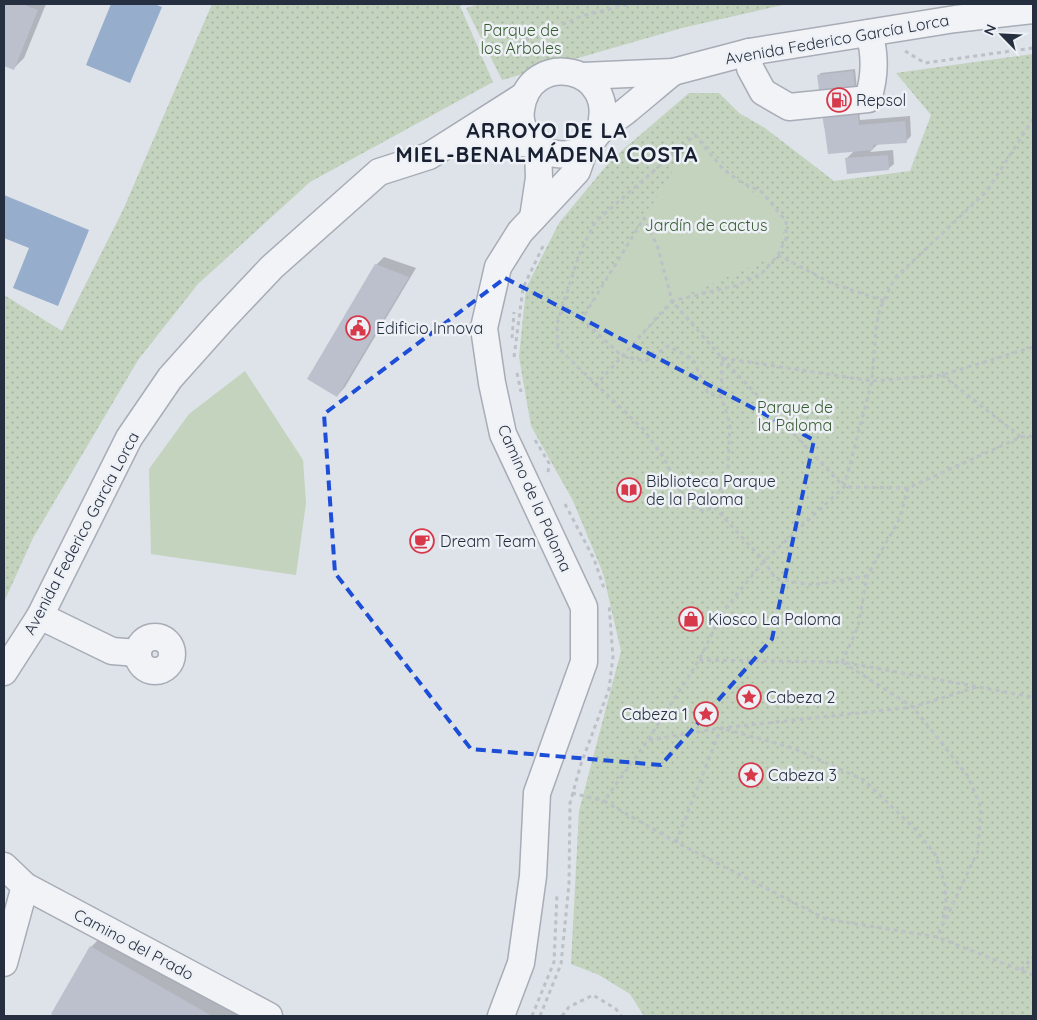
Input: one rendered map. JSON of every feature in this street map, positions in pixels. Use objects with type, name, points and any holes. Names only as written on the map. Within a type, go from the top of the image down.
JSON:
[{"type":"street","name":"Avenida Federico García Lorca","points":[[583,76],[673,72],[749,52],[955,19],[1033,10]]},
{"type":"street","points":[[749,52],[750,68],[763,92],[789,107],[868,99],[874,82],[874,49],[869,33]]},
{"type":"street","points":[[452,143],[494,141],[536,145],[553,154],[564,154],[592,140],[603,114],[600,95],[593,84],[583,76],[571,72],[558,71],[532,87],[520,112],[522,124],[536,145],[540,228]]},
{"type":"street","name":"Avenida Federico García Lorca","points":[[592,140],[673,72]]},
{"type":"street","name":"Avenida Federico García Lorca","points":[[4,672],[40,616],[129,438],[170,378],[272,267],[379,172],[429,156],[452,143],[532,87]]},
{"type":"street","name":"Camino de la Paloma","points":[[501,1016],[521,962],[533,876],[537,793],[584,662],[584,607],[503,434],[492,383],[484,328],[498,267],[520,232],[540,228],[577,171],[592,140]]},
{"type":"street","points":[[40,616],[112,651],[138,654]]},
{"type":"street","name":"Camino del Prado","points":[[4,866],[25,886],[269,1016]]},
{"type":"street","points":[[4,963],[25,886]]},
{"type":"path","points":[[532,87],[519,43],[582,16],[629,4]]},
{"type":"path","points":[[604,801],[648,740],[699,660],[724,610],[764,562],[844,488],[872,381],[876,327],[884,301],[895,278],[987,191],[1033,119]]},
{"type":"path","points":[[595,386],[672,301],[738,285],[761,274],[778,255],[786,239],[786,221],[762,192],[741,182],[723,169],[695,135],[595,222],[579,255],[557,324],[558,348],[595,386],[620,410],[644,430],[664,458],[688,506],[704,511],[714,507],[728,469],[730,423],[721,396],[722,358]]},
{"type":"path","points":[[721,396],[708,394],[694,359],[668,346],[646,361],[622,356],[582,319],[644,218],[658,248],[672,301],[722,358],[844,488],[908,488],[1021,437],[1033,436]]},
{"type":"path","points":[[521,394],[514,358],[523,288],[540,228]]},
{"type":"path","points":[[778,255],[831,284],[884,301]]},
{"type":"path","points":[[722,358],[872,381],[942,375],[1033,347]]},
{"type":"path","points":[[942,375],[1021,437]]},
{"type":"path","points":[[533,438],[549,463],[546,479]]},
{"type":"path","points":[[842,662],[858,627],[867,576],[899,520],[908,488]]},
{"type":"path","points":[[714,507],[764,562],[776,579],[813,585],[867,576]]},
{"type":"path","points":[[699,660],[842,662],[1033,697]]},
{"type":"path","points":[[842,662],[912,707],[967,775],[981,807],[978,851],[937,937]]},
{"type":"path","points":[[648,740],[720,728],[912,707],[979,686]]},
{"type":"path","points":[[676,842],[720,728]]},
{"type":"path","points":[[720,728],[793,748],[864,780],[915,829],[935,854],[945,885],[943,921],[937,937]]},
{"type":"path","points":[[572,793],[604,801],[676,842],[826,919],[937,937],[1033,975]]},
{"type":"path","points":[[532,1016],[554,962],[557,887]]},
{"type":"path","points":[[1021,970],[1033,957]]},
{"type":"path","points":[[562,1016],[569,1007],[593,995],[616,1009],[621,1016]]},
{"type":"highlighted area","points":[[505,278],[814,440],[772,639],[661,765],[471,749],[335,573],[324,414]]},
{"type":"green space","points":[[212,4],[466,4],[460,6],[493,82],[310,182],[198,284],[138,360],[33,538],[4,602],[4,295],[62,331],[123,210]]},
{"type":"green space","name":"Parque de los Arboles","points":[[479,4],[787,4],[682,28],[502,80],[466,8]]},
{"type":"green space","name":"Parque de la Paloma","points":[[1033,54],[1033,1016],[644,1016],[630,994],[599,975],[571,964],[579,811],[621,651],[603,573],[573,501],[531,426],[519,357],[526,288],[559,223],[611,160],[689,93],[719,93],[739,113],[765,128],[834,181],[910,171],[931,115],[896,73]]},
{"type":"green space","name":"Jardín de cactus","points":[[695,135],[741,182],[786,221],[778,255],[672,301],[622,356],[582,319]]},
{"type":"green space","points":[[245,371],[303,460],[306,503],[296,575],[151,554],[149,469],[189,414]]},
{"type":"water","points":[[111,4],[154,4],[162,7],[130,83],[86,65]]},
{"type":"water","points":[[4,195],[89,230],[58,306],[13,288],[29,248],[4,238]]},
{"type":"building","points":[[4,4],[22,4],[38,10],[14,70],[4,66]]},
{"type":"building","points":[[853,71],[859,125],[905,121],[907,143],[873,145],[873,150],[828,154],[817,75]]},
{"type":"building","points":[[888,155],[889,170],[847,174],[845,158]]},
{"type":"building","name":"Edificio Innova","points":[[375,264],[409,277],[337,397],[307,379]]},
{"type":"building","points":[[90,946],[212,1016],[54,1016],[51,1014]]},
{"type":"place","name":"Repsol","points":[[839,100]]},
{"type":"place","name":"Edificio Innova","points":[[358,328]]},
{"type":"place","name":"Biblioteca Parque de la Paloma","points":[[629,490]]},
{"type":"place","name":"Dream Team","points":[[422,541]]},
{"type":"place","name":"Kiosco La Paloma","points":[[691,619]]},
{"type":"place","name":"Cabeza 2","points":[[749,697]]},
{"type":"place","name":"Cabeza 1","points":[[706,714]]},
{"type":"place","name":"Cabeza 3","points":[[751,775]]},
{"type":"district","name":"ARROYO DE LA MIEL-BENALMÁDENA COSTA","points":[[547,142]]}]
